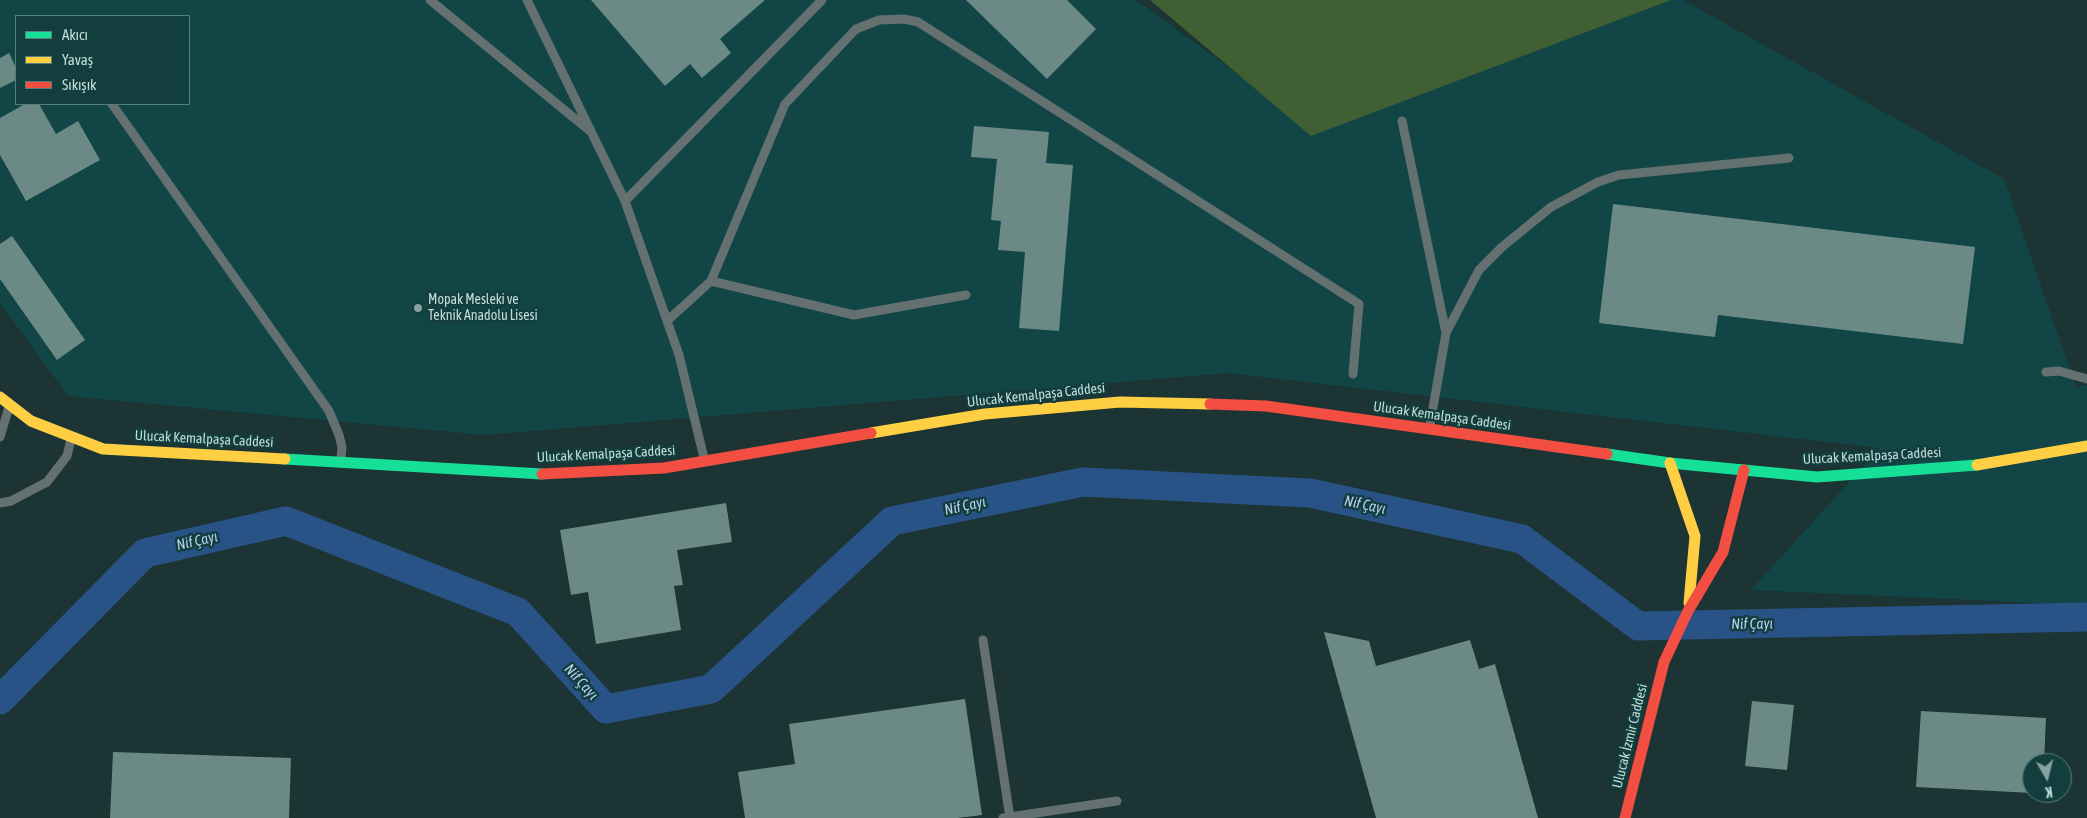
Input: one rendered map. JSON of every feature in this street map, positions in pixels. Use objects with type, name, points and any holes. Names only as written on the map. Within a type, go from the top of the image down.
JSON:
[{"type":"main road","name":"Ulucak Kemalpaşa Caddesi","points":[[0,396],[31,421],[103,449],[549,474],[664,468],[985,414],[1120,402],[1266,406],[1670,463],[1816,476],[1974,466],[2087,446]]},
{"type":"main road","points":[[1670,463],[1695,536],[1688,611]]},
{"type":"main road","points":[[1688,611],[1723,552],[1744,470]]},
{"type":"main road","name":"Ulucak İzmir Caddesi","points":[[1625,818],[1664,662],[1688,611]]},
{"type":"lane","points":[[430,0],[592,133]]},
{"type":"lane","points":[[527,0],[624,201],[679,355],[705,462]]},
{"type":"lane","points":[[624,201],[822,0]]},
{"type":"lane","points":[[667,321],[711,281],[785,104],[856,29],[878,20],[904,19],[918,22],[1360,304],[1353,374]]},
{"type":"lane","points":[[113,105],[329,411],[340,441],[340,462]]},
{"type":"lane","points":[[1402,121],[1446,333]]},
{"type":"lane","points":[[1429,429],[1446,333],[1479,270],[1502,247],[1551,207],[1598,182],[1619,175],[1789,158]]},
{"type":"lane","points":[[711,281],[854,315],[966,295]]},
{"type":"lane","points":[[2046,372],[2059,371],[2087,379]]},
{"type":"lane","points":[[0,437],[9,404]]},
{"type":"lane","points":[[0,503],[11,501],[47,482],[68,456],[71,437]]},
{"type":"lane","points":[[983,640],[1008,818],[1117,801]]},
{"type":"shaded area","points":[[0,0],[1136,0],[1312,128],[1630,0],[1683,0],[2004,179],[2076,387],[2087,385],[2087,605],[1751,590],[1880,448],[1228,373],[484,435],[68,396],[0,303]]},
{"type":"green space","points":[[1150,0],[1671,0],[1311,136]]},
{"type":"building","points":[[591,0],[765,0],[720,39],[731,53],[702,78],[690,64],[665,86]]},
{"type":"building","points":[[966,0],[1067,0],[1096,29],[1047,79]]},
{"type":"building","points":[[9,53],[15,66],[15,80],[0,88],[0,58]]},
{"type":"building","points":[[23,105],[40,105],[56,134],[78,121],[100,160],[26,201],[0,155],[0,118]]},
{"type":"building","points":[[974,126],[1049,132],[1046,163],[1073,165],[1059,331],[1019,328],[1025,252],[998,250],[1001,221],[991,220],[997,159],[971,157]]},
{"type":"building","points":[[1613,204],[1975,247],[1963,344],[1718,315],[1715,337],[1599,323]]},
{"type":"building","points":[[12,236],[85,340],[57,360],[0,279],[0,244]]},
{"type":"building","points":[[726,503],[732,542],[677,550],[683,585],[674,586],[681,630],[596,644],[588,592],[571,595],[560,530]]},
{"type":"building","points":[[1324,632],[1369,641],[1376,666],[1470,640],[1479,669],[1495,664],[1538,818],[1376,818]]},
{"type":"building","points":[[965,699],[982,815],[958,818],[745,818],[738,772],[795,764],[789,724]]},
{"type":"building","points":[[1752,701],[1794,705],[1787,770],[1745,766]]},
{"type":"building","points":[[1921,711],[2046,718],[2044,753],[2022,753],[2022,792],[1916,787]]},
{"type":"building","points":[[113,752],[291,758],[289,818],[110,818]]},
{"type":"waterway","name":"Nif Çayı","points":[[0,700],[145,553],[286,521],[518,612],[606,709],[711,689],[892,521],[1083,482],[1310,493],[1522,539],[1638,626],[2087,617]]},
{"type":"traffic: fast","points":[[1607,454],[1670,463],[1817,477],[1977,465]]},
{"type":"traffic: fast","points":[[285,459],[542,474]]},
{"type":"traffic: slow","points":[[0,397],[31,421],[103,449],[285,459]]},
{"type":"traffic: slow","points":[[871,433],[985,414],[1120,402],[1210,404]]},
{"type":"traffic: slow","points":[[1977,465],[2087,446]]},
{"type":"traffic: slow","points":[[1670,463],[1695,536],[1689,603]]},
{"type":"traffic: jam","points":[[1210,404],[1266,406],[1607,454]]},
{"type":"traffic: jam","points":[[542,474],[664,468],[871,433]]},
{"type":"traffic: jam","points":[[1625,818],[1664,662],[1688,611],[1723,552],[1744,470]]},
{"type":"place","name":"Mopak Mesleki ve Teknik Anadolu Lisesi","points":[[418,308]]}]
